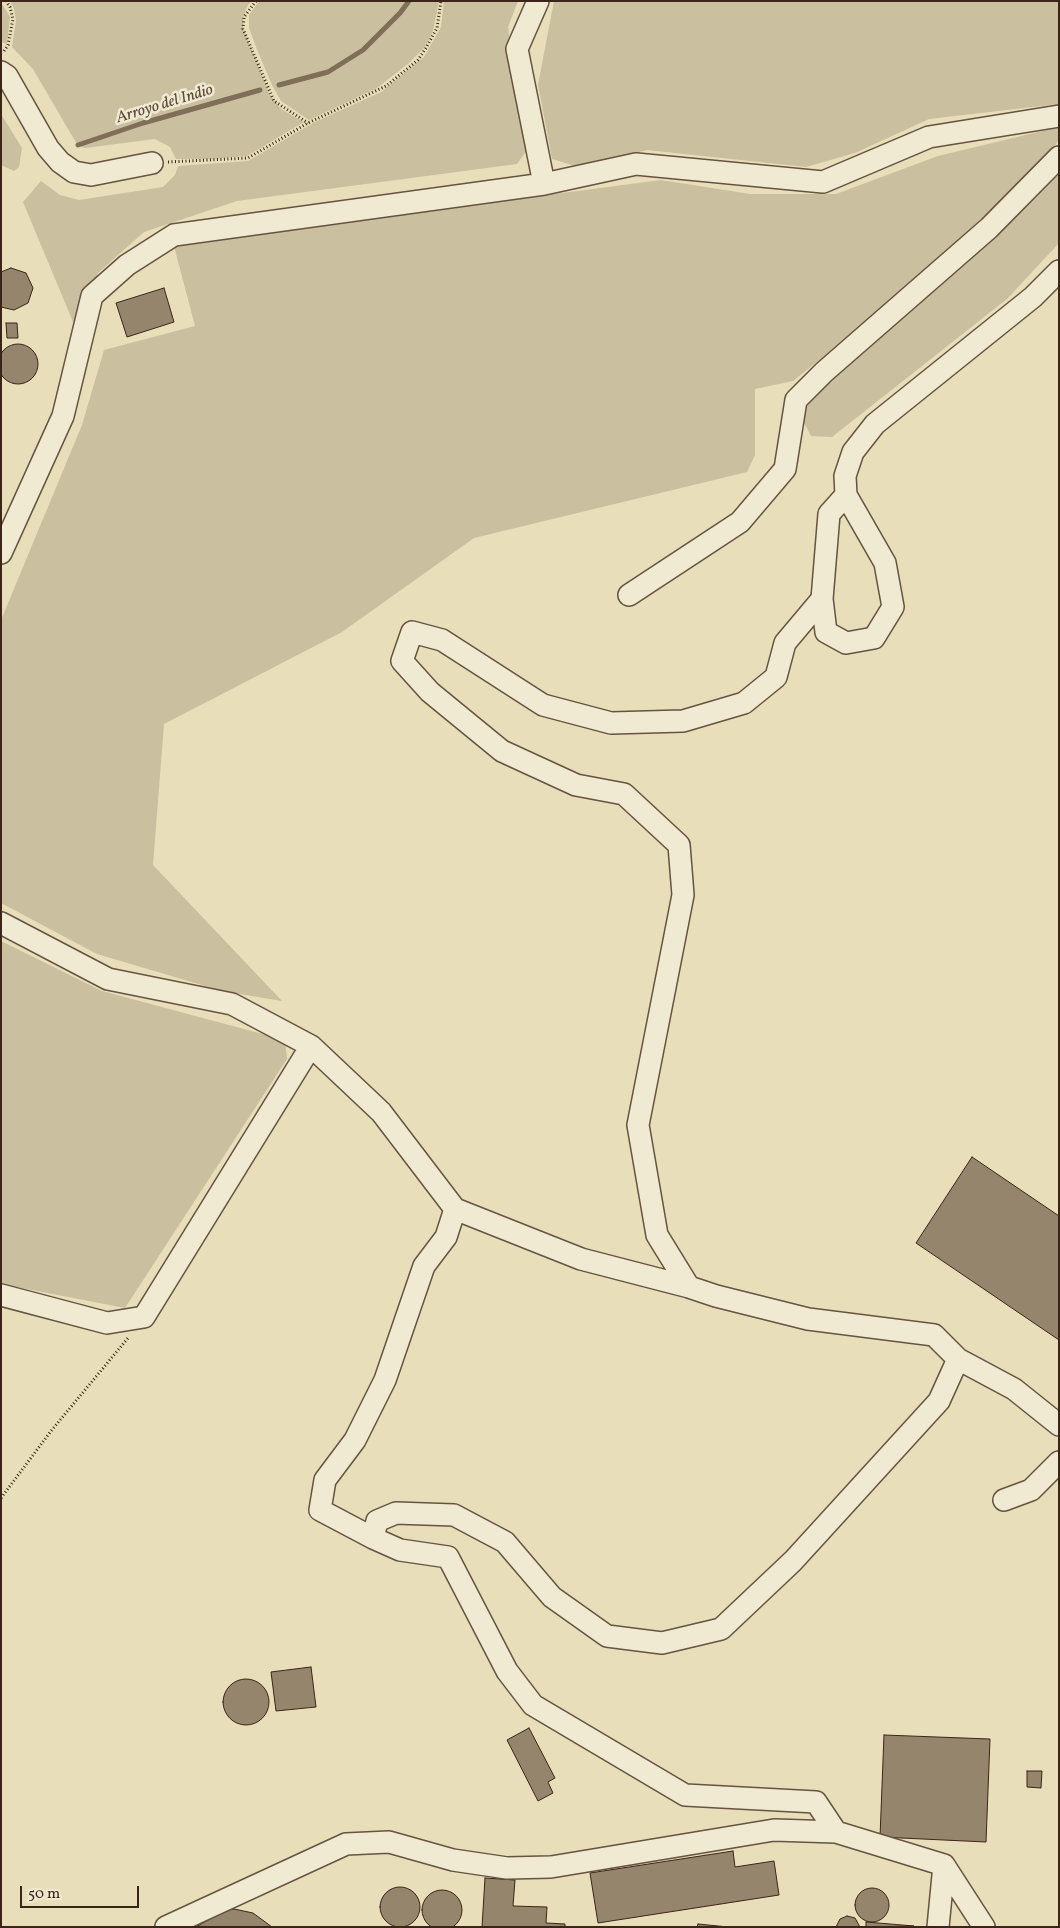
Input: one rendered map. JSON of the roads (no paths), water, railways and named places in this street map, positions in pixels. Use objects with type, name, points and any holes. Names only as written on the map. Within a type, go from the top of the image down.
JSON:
[{"type":"street","points":[[538,1],[517,49],[544,184]]},
{"type":"street","points":[[1,72],[8,76],[48,148],[60,162],[74,172],[91,175],[152,163]]},
{"type":"street","points":[[1,553],[63,416],[92,296],[127,264],[174,235],[544,184],[636,164],[823,182],[929,137],[1059,116]]},
{"type":"street","points":[[629,595],[740,522],[785,469],[796,400],[824,372],[989,228],[1059,157]]},
{"type":"street","points":[[846,495],[830,514],[822,599],[826,632],[846,643],[874,638],[893,607],[885,563],[846,495],[845,476],[852,452],[875,424],[1033,297],[1059,271]]},
{"type":"street","points":[[689,1287],[657,1235],[638,1125],[682,895],[679,845],[624,794],[576,785],[502,751],[430,692],[402,661],[412,632],[442,640],[543,705],[611,723],[682,722],[744,703],[776,677],[785,643],[822,599]]},
{"type":"street","points":[[1,923],[108,979],[232,1004],[311,1046],[381,1112],[455,1209],[581,1259],[689,1287],[716,1296],[808,1319],[934,1335],[958,1359],[1014,1388],[1059,1425]]},
{"type":"street","points":[[1,1295],[107,1323],[144,1317],[311,1046]]},
{"type":"street","points":[[455,1209],[446,1237],[424,1266],[385,1380],[356,1440],[325,1480],[320,1510],[400,1550],[448,1557],[507,1671],[533,1705],[685,1795],[816,1802],[836,1832]]},
{"type":"street","points":[[373,1538],[377,1521],[396,1513],[454,1515],[505,1542],[552,1597],[607,1636],[662,1643],[721,1629],[793,1561],[939,1401],[958,1359]]},
{"type":"street","points":[[1004,1500],[1031,1490],[1059,1462]]},
{"type":"street","points":[[166,1927],[346,1844],[389,1842],[453,1860],[508,1868],[552,1867],[774,1830],[836,1832],[944,1866],[984,1927]]},
{"type":"street","points":[[938,1927],[944,1866]]},
{"type":"waterway","name":"Arroyo del Indio","points":[[279,85],[328,72],[363,50],[400,13],[409,1]]},
{"type":"waterway","name":"Arroyo del Indio","points":[[78,145],[143,123],[260,90]]}]
